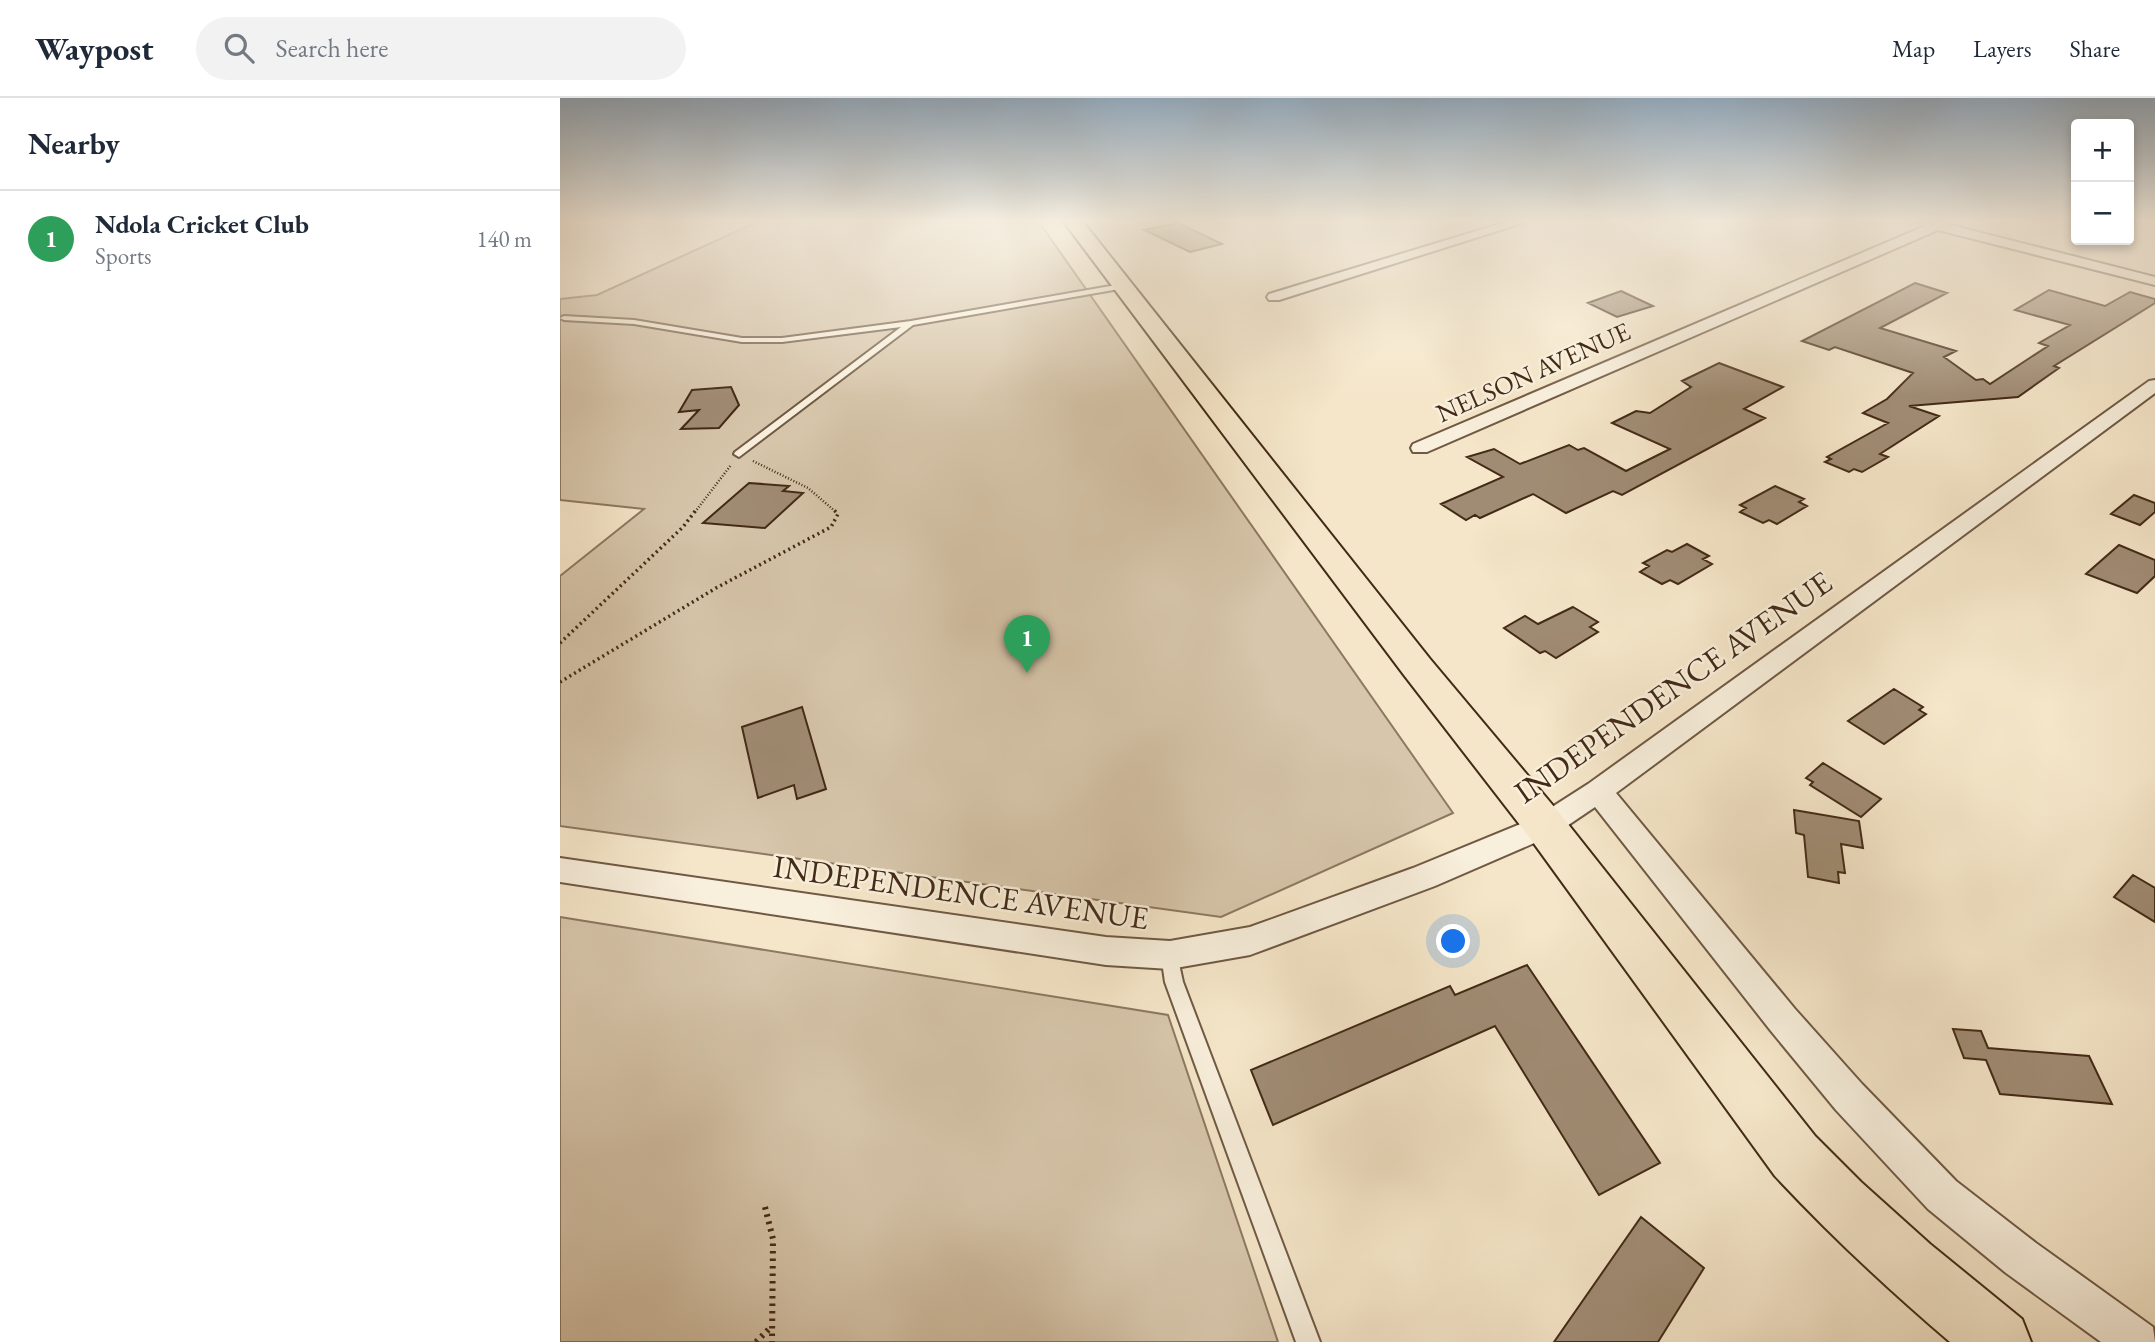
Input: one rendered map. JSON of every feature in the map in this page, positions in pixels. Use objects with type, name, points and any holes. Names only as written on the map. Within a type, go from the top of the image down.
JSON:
[{"type":"highway","points":[[1118,280],[1545,826],[1756,1108],[1795,1156],[1840,1203],[1908,1266],[1999,1342]]},
{"type":"street","points":[[1275,297],[1330,280]]},
{"type":"street","name":"NELSON AVENUE","points":[[1420,448],[1802,280]]},
{"type":"street","name":"INDEPENDENCE AVENUE","points":[[560,870],[1069,947],[1170,955],[1250,941],[1424,877],[1545,826],[1598,791],[2155,385]]},
{"type":"street","points":[[1598,791],[1783,1020],[1849,1097],[1942,1195],[2021,1258],[2138,1342]]},
{"type":"lane","points":[[564,318],[620,320],[760,340],[911,323],[1122,286]]},
{"type":"lane","points":[[739,454],[911,323]]},
{"type":"lane","points":[[1170,955],[1174,982],[1307,1342]]},
{"type":"path","points":[[560,643],[683,527],[739,454],[799,481],[817,492],[838,514],[831,527],[716,588],[560,682]]},
{"type":"path","points":[[765,1207],[773,1239],[772,1342]]},
{"type":"path","points":[[756,1342],[771,1327]]},
{"type":"shaded area","points":[[630,280],[1080,280],[1453,813],[1221,917],[560,826],[560,576],[644,509],[560,500],[560,299],[597,295]]},
{"type":"shaded area","points":[[560,917],[1168,1015],[1278,1342],[560,1342]]},
{"type":"building","points":[[1915,283],[1947,293],[1880,328],[1956,351],[1944,357],[1976,380],[1983,379],[1990,384],[2048,346],[2039,343],[2070,325],[2015,310],[2049,290],[2105,306],[2130,292],[2155,299],[2155,303],[2054,366],[2059,368],[2018,397],[1909,406],[1939,416],[1880,454],[1888,457],[1862,472],[1854,469],[1849,472],[1825,462],[1831,459],[1827,457],[1888,423],[1863,413],[1887,399],[1913,373],[1835,347],[1829,350],[1802,341]]},
{"type":"building","points":[[1621,291],[1653,306],[1617,317],[1588,303]]},
{"type":"building","points":[[1719,363],[1783,387],[1744,409],[1765,418],[1622,495],[1613,491],[1566,513],[1533,494],[1480,518],[1475,515],[1466,520],[1441,504],[1503,477],[1467,457],[1494,449],[1520,464],[1569,445],[1578,450],[1584,448],[1626,471],[1670,449],[1612,423],[1636,411],[1650,413],[1691,387],[1682,381]]},
{"type":"building","points":[[731,387],[739,405],[719,428],[681,429],[699,410],[679,412],[692,390]]},
{"type":"building","points":[[749,483],[789,486],[783,491],[803,493],[765,528],[703,523]]},
{"type":"building","points":[[1775,486],[1804,499],[1799,502],[1807,506],[1777,524],[1769,520],[1763,523],[1740,512],[1746,508],[1740,505]]},
{"type":"building","points":[[2134,495],[2155,503],[2155,512],[2140,525],[2111,514]]},
{"type":"building","points":[[1687,544],[1709,556],[1703,559],[1712,564],[1678,584],[1670,580],[1662,584],[1640,572],[1649,566],[1643,563],[1667,550],[1672,552]]},
{"type":"building","points":[[2119,545],[2155,560],[2155,576],[2137,593],[2086,574]]},
{"type":"building","points":[[1573,607],[1598,622],[1590,627],[1598,632],[1556,658],[1545,651],[1540,653],[1504,628],[1525,616],[1538,624]]},
{"type":"building","points":[[1894,689],[1923,707],[1919,710],[1926,714],[1884,744],[1848,721]]},
{"type":"building","points":[[802,707],[826,789],[797,799],[794,785],[758,798],[742,727]]},
{"type":"building","points":[[1823,763],[1881,799],[1861,817],[1810,785],[1813,782],[1806,778]]},
{"type":"building","points":[[1794,810],[1859,821],[1863,848],[1841,844],[1845,873],[1838,872],[1839,883],[1808,877],[1804,835],[1796,833]]},
{"type":"building","points":[[2133,875],[2155,888],[2155,922],[2114,897]]},
{"type":"building","points":[[1527,965],[1660,1163],[1599,1195],[1495,1026],[1273,1125],[1251,1070],[1450,986],[1455,995]]},
{"type":"building","points":[[1953,1029],[1981,1031],[1988,1048],[2089,1056],[2112,1104],[2000,1094],[1986,1060],[1964,1058]]},
{"type":"building","points":[[1641,1217],[1704,1268],[1658,1342],[1554,1342]]},
{"type":"place","name":"Ndola Cricket Club","points":[[1027,673]]}]
